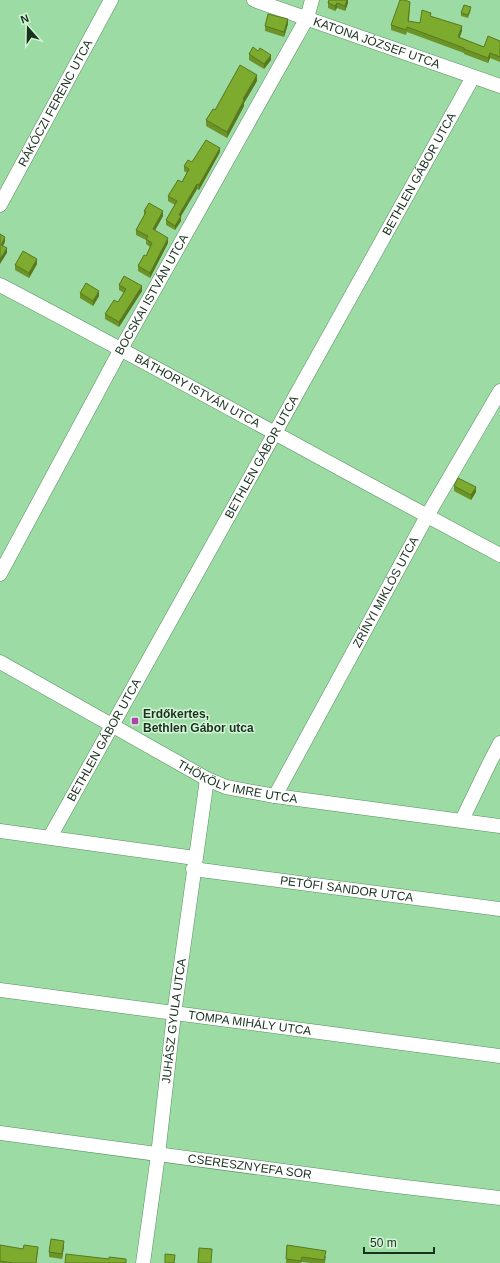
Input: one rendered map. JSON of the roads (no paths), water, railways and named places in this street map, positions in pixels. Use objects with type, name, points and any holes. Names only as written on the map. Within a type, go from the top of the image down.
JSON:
[{"type":"street","name":"RÁKÓCZI FERENC UTCA","points":[[0,205],[111,0]]},
{"type":"street","name":"KATONA JÓZSEF UTCA","points":[[254,0],[500,86]]},
{"type":"street","name":"BOCSKAI ISTVÁN UTCA","points":[[0,574],[121,349],[307,18],[312,0]]},
{"type":"street","name":"BETHLEN GÁBOR UTCA","points":[[50,837],[473,77]]},
{"type":"street","name":"BÁTHORY ISTVÁN UTCA","points":[[0,285],[500,555]]},
{"type":"street","name":"ZRÍNYI MIKLÓS UTCA","points":[[275,796],[427,516],[500,391]]},
{"type":"street","name":"THÖKÖLY IMRE UTCA","points":[[0,662],[206,779],[226,787],[275,796],[500,826]]},
{"type":"street","points":[[462,820],[500,743]]},
{"type":"street","name":"JUHÁSZ GYULA UTCA","points":[[143,1263],[158,1155],[174,1014],[206,779]]},
{"type":"street","name":"PETŐFI SÁNDOR UTCA","points":[[0,831],[50,837],[194,863],[500,909]]},
{"type":"street","name":"TOMPA MIHÁLY UTCA","points":[[0,990],[500,1056]]},
{"type":"street","name":"CSERESZNYEFA SOR","points":[[0,1133],[388,1185],[500,1198]]},
{"type":"place","name":"Erdőkertes, Bethlen Gábor utca","points":[[135,721]]}]
